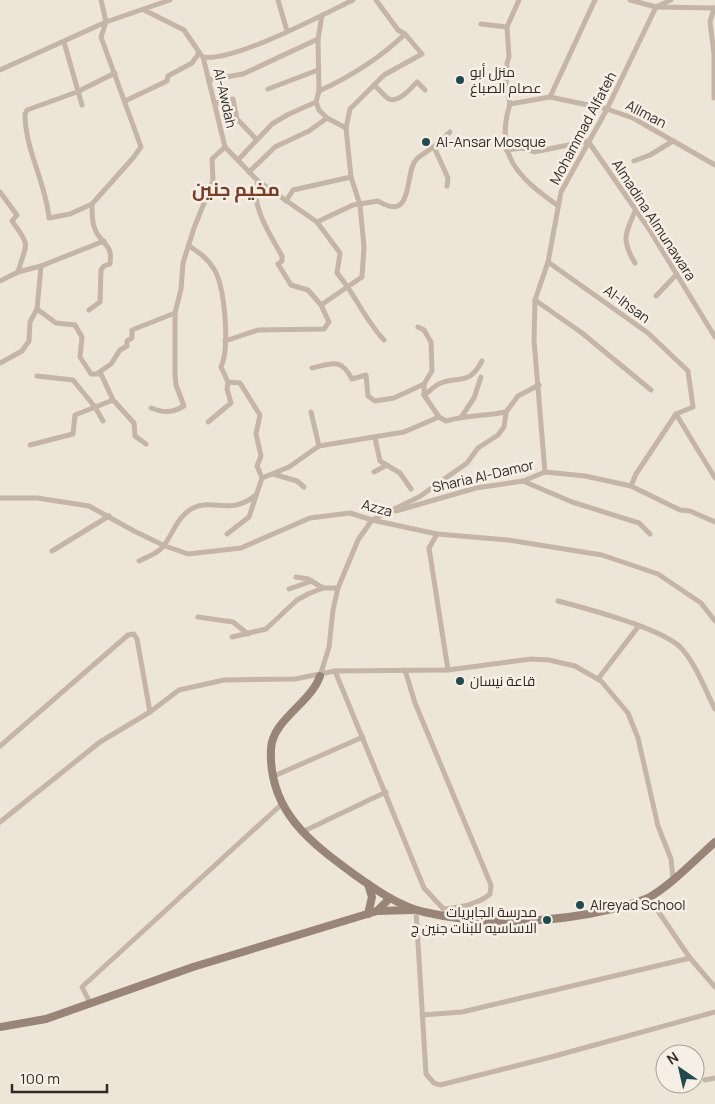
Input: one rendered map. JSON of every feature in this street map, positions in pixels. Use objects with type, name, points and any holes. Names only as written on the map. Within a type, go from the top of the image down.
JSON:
[{"type":"street","points":[[101,0],[106,22],[101,37],[115,73],[141,147],[140,151],[92,204],[70,214],[49,218],[45,192],[31,149],[25,121],[27,110],[77,92],[115,73]]},
{"type":"street","points":[[0,70],[106,22],[170,0]]},
{"type":"street","points":[[278,0],[287,31]]},
{"type":"street","name":"Al-Awdah","points":[[151,408],[161,412],[174,412],[184,406],[175,379],[175,313],[181,289],[183,263],[213,181],[212,159],[225,147],[216,103],[201,55],[220,58],[287,31],[352,0]]},
{"type":"street","points":[[322,305],[362,277],[363,272],[364,247],[360,204],[351,177],[346,128],[350,108],[384,75],[422,54],[405,34],[398,30],[376,0]]},
{"type":"street","points":[[518,0],[507,27],[509,57],[506,85],[510,104],[504,135],[506,150],[508,157],[530,185],[557,205]]},
{"type":"street","points":[[550,97],[595,0]]},
{"type":"street","points":[[630,0],[656,7],[714,8],[710,22],[714,54],[714,98]]},
{"type":"street","points":[[656,7],[671,0]]},
{"type":"street","name":"Mohammad Alfateh","points":[[546,472],[534,340],[535,300],[548,262],[557,205],[561,192],[607,109],[656,7]]},
{"type":"street","points":[[125,101],[167,82],[168,76],[192,63],[201,55],[184,30],[144,10]]},
{"type":"street","points":[[322,15],[318,39],[319,91],[316,102],[319,110],[327,118],[346,128]]},
{"type":"street","points":[[481,24],[507,27]]},
{"type":"street","points":[[319,91],[361,70],[386,52],[405,34]]},
{"type":"street","points":[[209,80],[243,74],[318,39]]},
{"type":"street","points":[[64,42],[82,105]]},
{"type":"street","points":[[268,89],[318,70]]},
{"type":"street","points":[[374,85],[389,99],[395,99],[402,95],[417,82],[426,90]]},
{"type":"street","name":"AlIman","points":[[510,104],[550,97],[607,109],[633,118],[715,165]]},
{"type":"street","points":[[216,103],[233,100],[237,119],[257,140]]},
{"type":"street","points":[[238,160],[278,120],[316,102]]},
{"type":"street","points":[[249,172],[275,147],[308,131],[327,118]]},
{"type":"street","points":[[317,222],[353,205],[378,201],[386,206],[398,204],[406,198],[410,185],[410,170],[416,160],[450,132]]},
{"type":"street","points":[[506,150],[523,148],[534,152],[588,141]]},
{"type":"street","name":"Almadina Almunawara","points":[[588,141],[636,209],[715,337]]},
{"type":"street","points":[[634,162],[673,141]]},
{"type":"street","points":[[225,147],[258,181],[317,222],[340,253],[337,273],[349,286],[369,324],[384,340]]},
{"type":"street","points":[[434,147],[448,178],[447,186]]},
{"type":"street","points":[[286,201],[293,190],[351,177]]},
{"type":"street","points":[[225,341],[258,330],[324,330],[329,322],[322,305],[308,290],[291,285],[278,264],[282,261],[282,256],[258,204],[256,187],[258,181]]},
{"type":"street","points":[[0,192],[18,215],[12,221],[26,243],[27,252],[18,272]]},
{"type":"street","points":[[89,310],[100,302],[101,270],[104,266],[110,264],[111,252],[104,241],[98,236],[92,221],[92,204]]},
{"type":"street","points":[[635,263],[626,248],[625,230],[636,209]]},
{"type":"street","points":[[0,280],[104,241]]},
{"type":"street","points":[[189,246],[206,256],[215,271],[219,283],[226,353],[220,367],[228,382],[227,389],[231,403],[208,422]]},
{"type":"street","name":"Al-Ihsan","points":[[548,262],[648,333],[688,371],[693,407],[676,414]]},
{"type":"street","points":[[0,362],[22,350],[27,344],[30,322],[36,310],[41,266]]},
{"type":"street","points":[[656,296],[677,274]]},
{"type":"street","points":[[535,300],[582,333],[651,390]]},
{"type":"street","points":[[36,310],[56,323],[75,324],[82,337],[80,357],[91,374],[98,373],[112,364],[120,350],[127,346],[127,341],[132,338],[132,330],[175,313]]},
{"type":"street","points":[[418,327],[424,330],[431,342],[432,371],[424,384],[424,395],[439,416],[446,421],[462,416],[506,412]]},
{"type":"street","points":[[424,395],[440,383],[457,382],[470,376],[482,361]]},
{"type":"street","points":[[312,368],[340,364],[347,368],[352,378],[366,375],[368,396],[375,401],[394,398],[424,384]]},
{"type":"street","points":[[98,373],[101,374],[108,386],[113,400],[130,416],[134,423],[135,436],[146,444]]},
{"type":"street","points":[[37,376],[73,380],[95,407],[103,421]]},
{"type":"street","points":[[462,416],[474,398],[481,377]]},
{"type":"street","points":[[227,534],[250,517],[262,478],[257,466],[261,455],[256,434],[261,416],[240,383],[228,382]]},
{"type":"street","points":[[416,910],[387,896],[368,884],[315,846],[302,832],[283,803],[274,776],[270,747],[274,736],[292,711],[316,688],[329,647],[333,610],[338,588],[358,540],[372,520],[419,497],[467,463],[478,448],[498,435],[504,427],[506,412],[518,396],[539,386]]},
{"type":"street","points":[[30,445],[73,434],[75,415],[113,400]]},
{"type":"street","points":[[311,412],[319,446]]},
{"type":"street","points":[[631,486],[636,474],[676,414],[715,478]]},
{"type":"street","points":[[262,478],[289,467],[319,446],[356,438],[375,438],[404,432],[439,416]]},
{"type":"street","points":[[375,438],[380,461],[400,473],[411,489]]},
{"type":"street","points":[[374,472],[386,466]]},
{"type":"street","name":"Sharia Al-Damor","points":[[372,520],[421,502],[476,488],[523,481],[546,472],[584,476],[631,486],[680,510],[690,511],[715,522]]},
{"type":"street","points":[[272,474],[297,481],[304,487]]},
{"type":"street","points":[[523,481],[572,502],[639,523],[650,534]]},
{"type":"street","points":[[139,561],[165,546],[172,528],[193,508],[206,505],[236,506],[247,503],[256,495]]},
{"type":"street","name":"Azza","points":[[0,498],[65,501],[89,506],[134,532],[188,554],[218,552],[254,544],[273,533],[310,518],[350,513],[372,520],[438,534],[536,544],[602,555],[658,574],[683,589],[701,603],[715,621]]},
{"type":"street","points":[[52,551],[109,516]]},
{"type":"street","points":[[438,534],[429,548],[448,670]]},
{"type":"street","points":[[296,577],[312,581],[323,588]]},
{"type":"street","points":[[290,589],[312,581]]},
{"type":"street","points":[[232,637],[266,628],[297,600],[323,588],[338,588]]},
{"type":"street","points":[[558,601],[667,638],[682,649],[692,663],[715,709]]},
{"type":"street","points":[[198,617],[233,622],[248,634]]},
{"type":"street","points":[[598,679],[638,627]]},
{"type":"street","points":[[0,746],[128,635],[134,634],[137,639],[150,712]]},
{"type":"street","points":[[0,822],[100,742],[150,712],[179,690],[224,680],[295,679],[320,676],[335,671],[448,670],[540,659],[566,664],[598,679],[623,705],[635,729],[658,826],[671,859],[673,878]]},
{"type":"street","points":[[405,670],[414,703],[491,886],[490,894],[481,900],[464,906],[444,909]]},
{"type":"street","points":[[335,671],[424,888],[450,916]]},
{"type":"street","points":[[274,776],[363,737]]},
{"type":"street","points":[[302,832],[386,792]]},
{"type":"street","points":[[90,1003],[82,987],[283,803]]},
{"type":"street","points":[[0,1027],[46,1019],[236,954],[372,913],[416,910],[450,916],[493,920],[554,920],[579,917],[649,898],[715,842]]},
{"type":"street","points":[[368,884],[372,897],[372,913]]},
{"type":"street","points":[[372,913],[387,896]]},
{"type":"street","points":[[649,898],[690,958],[715,987]]},
{"type":"street","points":[[416,910],[426,1074],[434,1083],[440,1085],[552,1057],[715,1012]]},
{"type":"street","points":[[422,1015],[462,1012],[690,958]]},
{"type":"street","points":[[705,1080],[715,1078]]},
{"type":"place","name":"منزل أبو عصام الصباغ","points":[[460,80]]},
{"type":"place","name":"Al-Ansar Mosque","points":[[426,142]]},
{"type":"place","name":"قاعة نيسان","points":[[460,681]]},
{"type":"place","name":"Alreyad School","points":[[580,905]]},
{"type":"place","name":"مدرسة الجابريات الاساسيه للبنات جنين ج","points":[[547,920]]},
{"type":"district","name":"مخيم جنين","points":[[236,189]]}]
